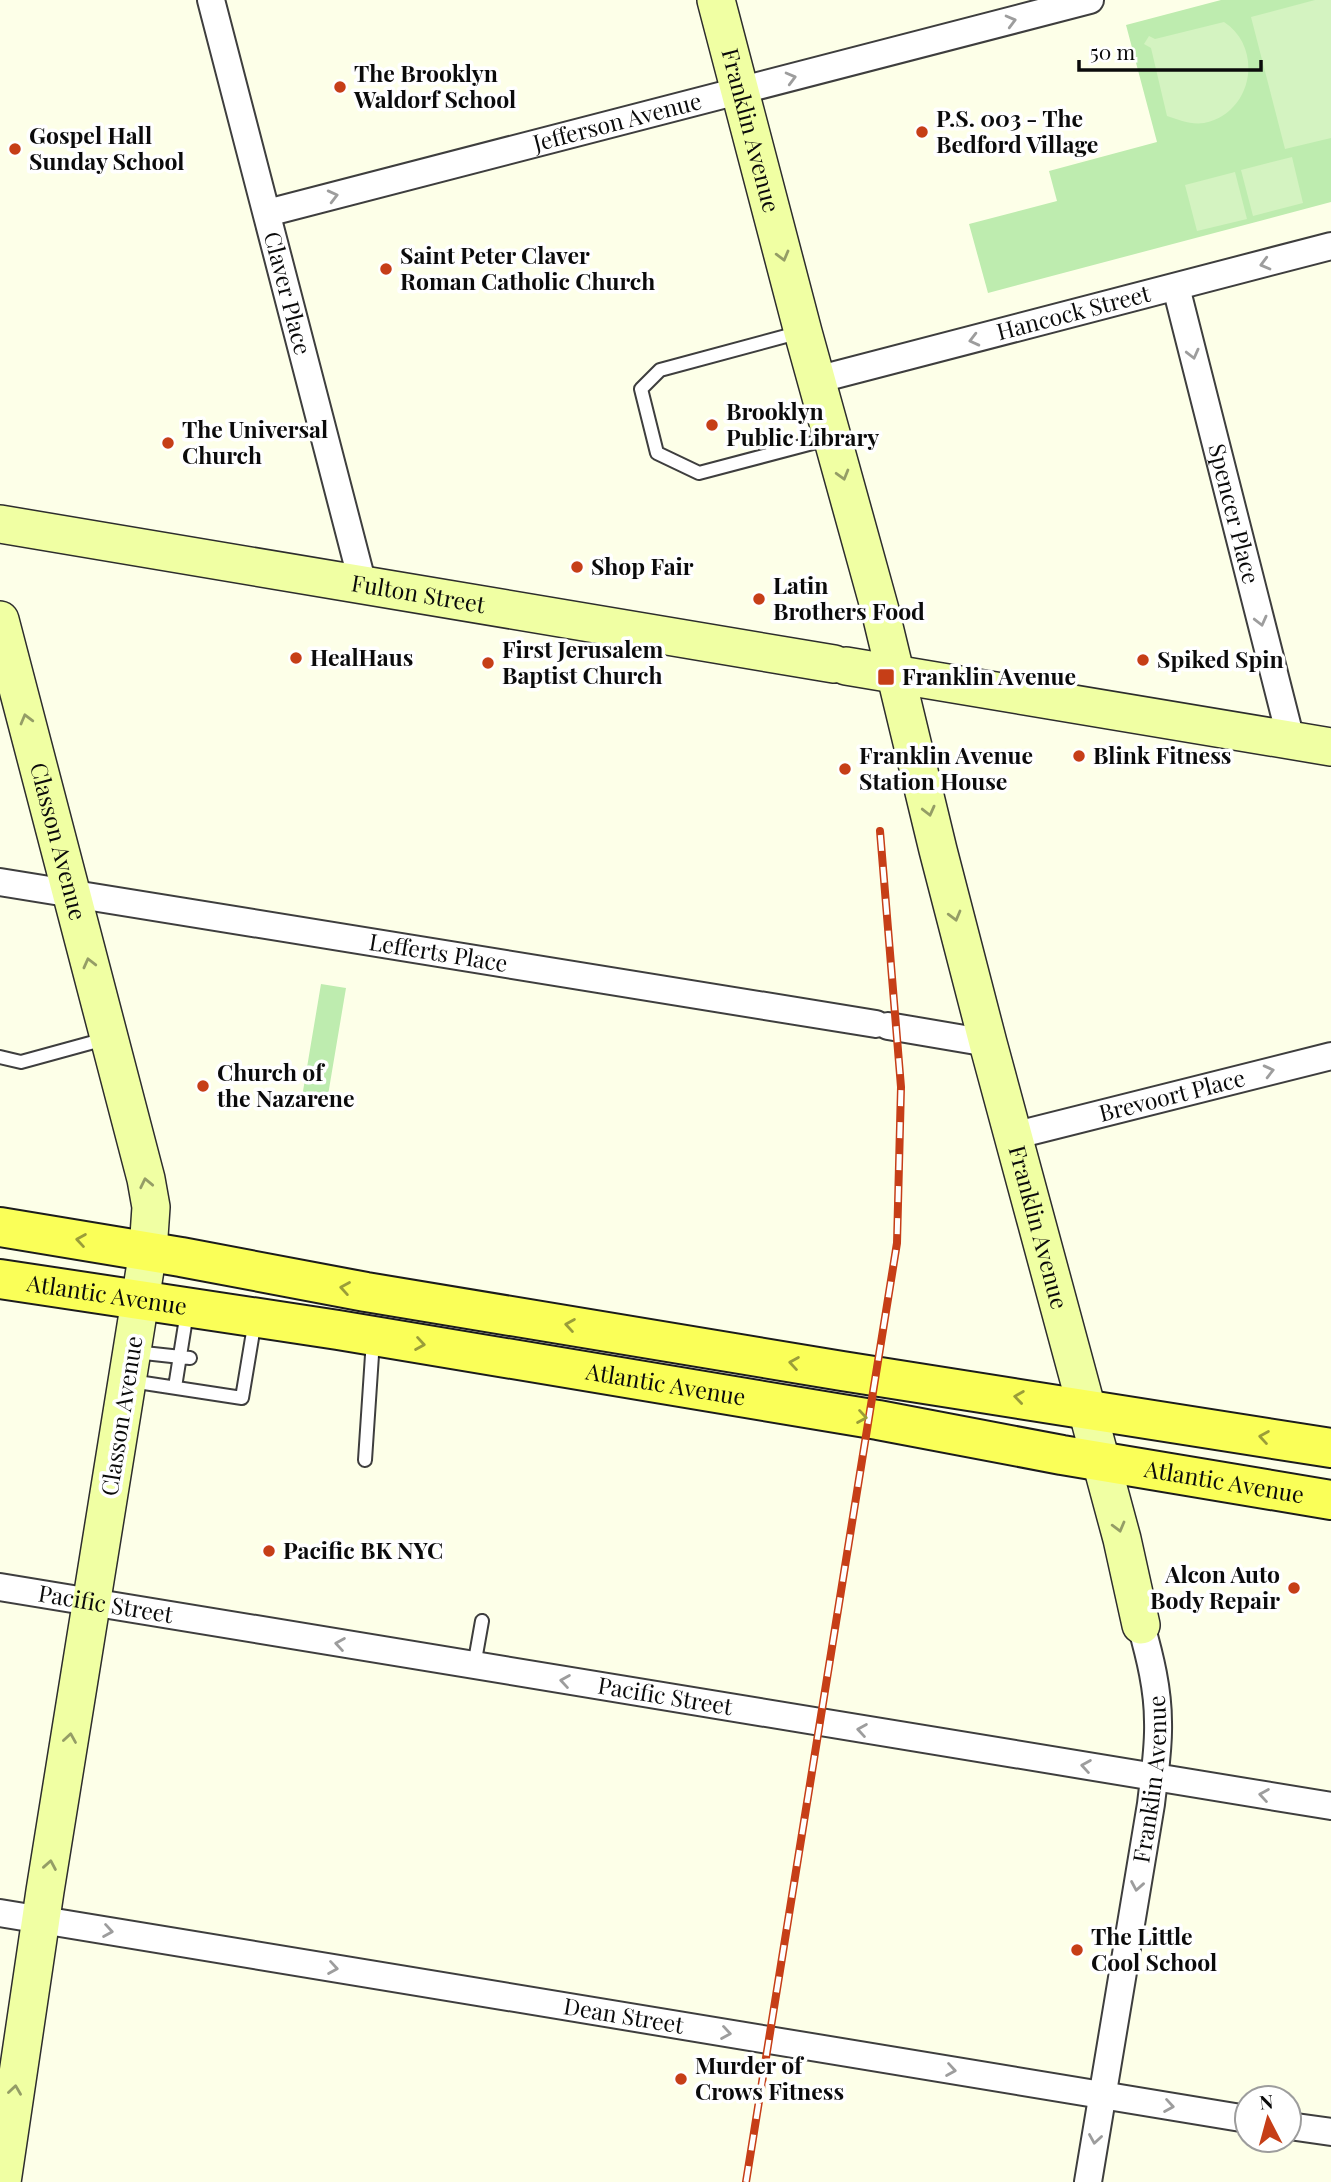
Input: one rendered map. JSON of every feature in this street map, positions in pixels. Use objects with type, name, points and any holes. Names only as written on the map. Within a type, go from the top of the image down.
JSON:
[{"type":"main road","name":"Atlantic Avenue","points":[[0,1227],[148,1251],[366,1292],[1331,1448]]},
{"type":"main road","name":"Atlantic Avenue","points":[[0,1279],[374,1336],[878,1420],[1331,1500]]},
{"type":"street","name":"Claver Place","points":[[211,0],[363,585]]},
{"type":"street","name":"Franklin Avenue","points":[[716,0],[803,332],[880,610],[988,1042],[1101,1461],[1152,1666],[1158,1721],[1154,1778],[1088,2182]]},
{"type":"street","name":"Jefferson Avenue","points":[[267,213],[1090,0]]},
{"type":"street","name":"Hancock Street","points":[[816,380],[1331,246]]},
{"type":"street","name":"Spencer Place","points":[[1176,287],[1291,740]]},
{"type":"street","name":"Fulton Street","points":[[0,524],[1331,747]]},
{"type":"street","name":"Classon Avenue","points":[[0,620],[149,1193],[151,1219],[2,2182]]},
{"type":"street","name":"Lefferts Place","points":[[0,882],[988,1042]]},
{"type":"street","name":"Brevoort Place","points":[[1013,1136],[1331,1056]]},
{"type":"street","name":"Pacific Street","points":[[0,1587],[1331,1806]]},
{"type":"street","name":"Dean Street","points":[[0,1913],[1233,2117]]},
{"type":"street","points":[[1303,2128],[1331,2132]]},
{"type":"lane","points":[[803,332],[660,370],[640,389],[657,453],[699,473],[832,438]]},
{"type":"lane","points":[[0,1057],[21,1062],[109,1038]]},
{"type":"lane","points":[[175,1387],[182,1372],[188,1308]]},
{"type":"lane","points":[[130,1366],[175,1387],[242,1398],[256,1317]]},
{"type":"lane","points":[[365,1461],[374,1336]]},
{"type":"lane","points":[[130,1366],[184,1357]]},
{"type":"lane","points":[[233,1363],[247,1366]]},
{"type":"lane","points":[[231,1378],[245,1380]]},
{"type":"lane","points":[[474,1666],[482,1620]]},
{"type":"green space","points":[[1221,0],[1331,0],[1331,202],[988,293],[969,224],[1057,201],[1049,171],[1157,142],[1126,25]]},
{"type":"green space","points":[[1315,0],[1331,0],[1331,138],[1285,149],[1251,17]]},
{"type":"green space","points":[[1224,22],[1237,33],[1245,47],[1248,63],[1242,94],[1233,107],[1221,117],[1204,123],[1190,123],[1167,116],[1151,48],[1144,44],[1149,36],[1155,39]]},
{"type":"green space","points":[[1292,157],[1303,203],[1253,216],[1241,170]]},
{"type":"green space","points":[[1235,172],[1247,219],[1197,231],[1185,185]]},
{"type":"green space","points":[[321,984],[346,988],[326,1107],[301,1103]]},
{"type":"railway","points":[[746,2182],[897,1243],[901,1087],[880,831]]},
{"type":"place","name":"The Brooklyn Waldorf School","points":[[340,87]]},
{"type":"place","name":"P.S. 003 - The Bedford Village","points":[[922,132]]},
{"type":"place","name":"Gospel Hall Sunday School","points":[[15,149]]},
{"type":"place","name":"Saint Peter Claver Roman Catholic Church","points":[[386,269]]},
{"type":"place","name":"Brooklyn Public Library","points":[[712,425]]},
{"type":"place","name":"The Universal Church","points":[[168,443]]},
{"type":"place","name":"Shop Fair","points":[[577,567]]},
{"type":"place","name":"Latin Brothers Food","points":[[759,599]]},
{"type":"place","name":"HealHaus","points":[[296,658]]},
{"type":"place","name":"Spiked Spin","points":[[1143,660]]},
{"type":"place","name":"First Jerusalem Baptist Church","points":[[488,663]]},
{"type":"place","name":"Franklin Avenue","points":[[886,677]]},
{"type":"place","name":"Blink Fitness","points":[[1079,756]]},
{"type":"place","name":"Franklin Avenue Station House","points":[[845,769]]},
{"type":"place","name":"Church of the Nazarene","points":[[203,1086]]},
{"type":"place","name":"Pacific BK NYC","points":[[269,1551]]},
{"type":"place","name":"Alcon Auto Body Repair","points":[[1294,1588]]},
{"type":"place","name":"The Little Cool School","points":[[1077,1950]]},
{"type":"place","name":"Murder of Crows Fitness","points":[[681,2079]]}]
